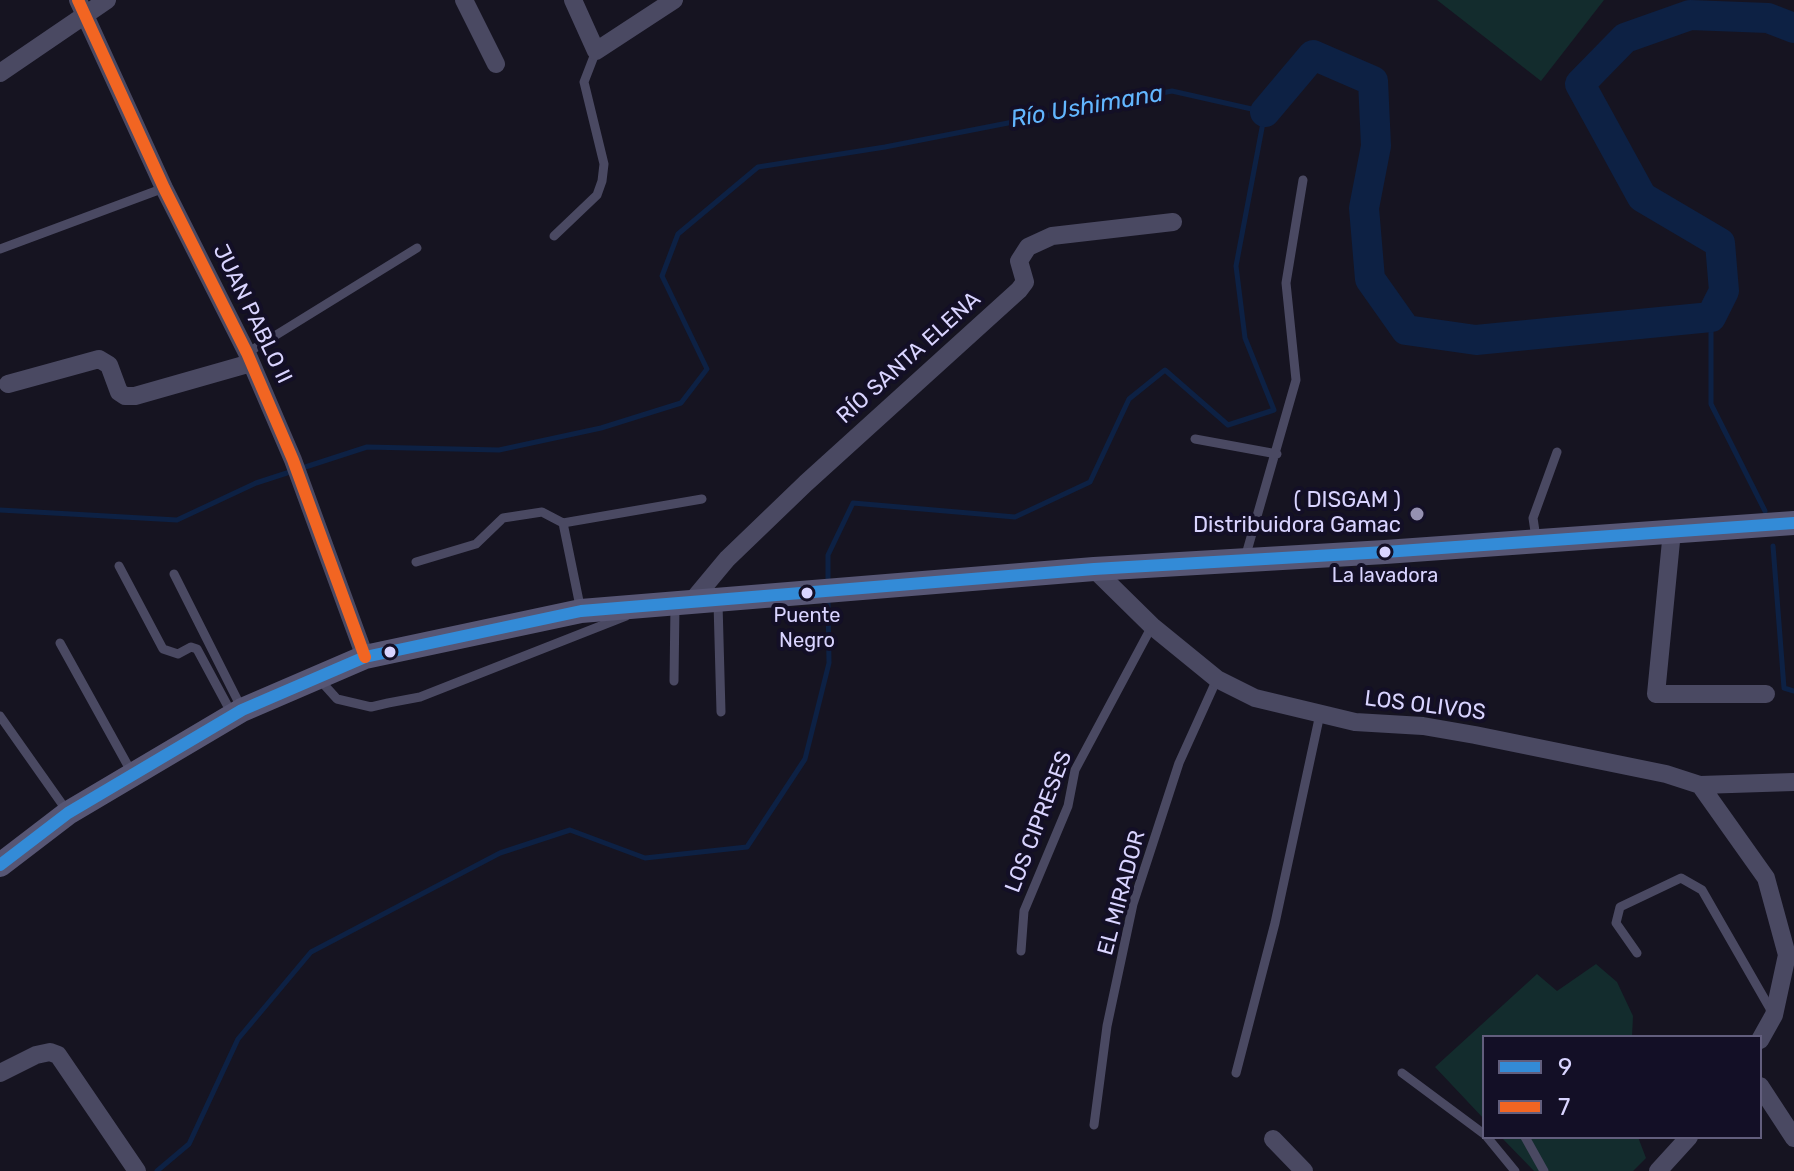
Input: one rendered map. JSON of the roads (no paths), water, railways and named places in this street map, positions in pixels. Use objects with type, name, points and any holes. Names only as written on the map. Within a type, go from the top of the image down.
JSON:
[{"type":"main road","points":[[0,865],[68,813],[238,713],[365,657],[581,611],[1245,558],[1536,542],[1794,523]]},
{"type":"street","points":[[0,73],[81,8],[107,0]]},
{"type":"street","points":[[464,0],[496,64]]},
{"type":"street","points":[[573,0],[596,51],[674,0]]},
{"type":"street","name":"JUAN PABLO II","points":[[81,8],[164,188],[249,358],[293,460],[365,657]]},
{"type":"street","name":"RÍO SANTA ELENA","points":[[675,602],[727,559],[1019,290],[1025,282],[1019,261],[1028,247],[1052,236],[1173,222]]},
{"type":"street","points":[[8,384],[99,359],[109,365],[119,392],[125,396],[135,396],[249,358]]},
{"type":"street","points":[[1672,531],[1656,694],[1766,694]]},
{"type":"street","name":"LOS OLIVOS","points":[[1094,569],[1152,626],[1217,679],[1255,698],[1355,722],[1423,726],[1475,735],[1666,774],[1700,785],[1794,782]]},
{"type":"street","points":[[1700,785],[1766,878],[1787,955],[1774,1015],[1762,1036]]},
{"type":"street","points":[[0,1073],[36,1055],[50,1052],[58,1055],[137,1171]]},
{"type":"street","points":[[1762,1089],[1794,1138]]},
{"type":"street","points":[[1273,1139],[1304,1171]]},
{"type":"street","points":[[1666,1168],[1688,1139]]},
{"type":"lane","points":[[554,236],[597,195],[602,181],[604,164],[584,82],[596,51]]},
{"type":"lane","points":[[1245,558],[1296,380],[1286,283],[1303,180]]},
{"type":"lane","points":[[0,249],[164,188]]},
{"type":"lane","points":[[249,358],[417,248]]},
{"type":"lane","points":[[1195,439],[1277,454]]},
{"type":"lane","points":[[1536,542],[1533,518],[1557,452]]},
{"type":"lane","points":[[416,562],[476,544],[503,518],[542,512],[563,523],[702,499]]},
{"type":"lane","points":[[563,523],[581,611]]},
{"type":"lane","points":[[119,566],[163,649],[178,654],[191,647],[197,649],[238,713]]},
{"type":"lane","points":[[174,574],[238,713]]},
{"type":"lane","points":[[717,599],[721,712]]},
{"type":"lane","points":[[318,679],[337,699],[352,704],[371,707],[420,697],[675,602],[674,681]]},
{"type":"lane","name":"LOS CIPRESES","points":[[1021,951],[1024,911],[1068,806],[1075,770],[1152,626]]},
{"type":"lane","points":[[60,643],[133,775]]},
{"type":"lane","name":"EL MIRADOR","points":[[1094,1125],[1107,1026],[1133,904],[1179,763],[1217,679]]},
{"type":"lane","points":[[1236,1073],[1275,923],[1320,714]]},
{"type":"lane","points":[[0,716],[68,813]]},
{"type":"lane","points":[[1637,953],[1616,923],[1620,907],[1681,878],[1702,890],[1774,1015]]},
{"type":"lane","points":[[1402,1073],[1482,1133]]},
{"type":"lane","points":[[1488,1139],[1515,1171]]},
{"type":"lane","points":[[1526,1139],[1544,1171]]},
{"type":"waterway","name":"Río Ushimana","points":[[1265,112],[1313,55],[1373,81],[1376,146],[1364,208],[1370,279],[1406,330],[1476,340],[1711,317],[1724,291],[1720,243],[1642,197],[1580,84],[1625,38],[1690,15],[1768,18],[1794,28]]},
{"type":"waterway","name":"Río Ushimana","points":[[0,510],[177,520],[256,483],[367,447],[499,450],[601,428],[681,403],[707,369],[662,276],[678,234],[758,167],[885,147],[1172,91],[1265,112],[1236,266],[1245,338],[1274,410],[1228,425],[1165,370],[1129,399],[1090,482],[1015,517],[853,503],[828,555],[828,585]]},
{"type":"waterway","points":[[1711,317],[1711,404],[1765,511]]},
{"type":"waterway","points":[[1773,546],[1784,688],[1794,691]]},
{"type":"waterway","points":[[157,1171],[189,1144],[238,1039],[311,952],[500,853],[570,830],[645,858],[747,847],[805,759],[829,663],[828,599]]},
{"type":"place","name":"( DISGAM ) Distribuidora Gamac","points":[[1417,514]]},
{"type":"place","name":"La lavadora","points":[[1385,552]]},
{"type":"place","name":"Puente Negro","points":[[807,593]]}]
